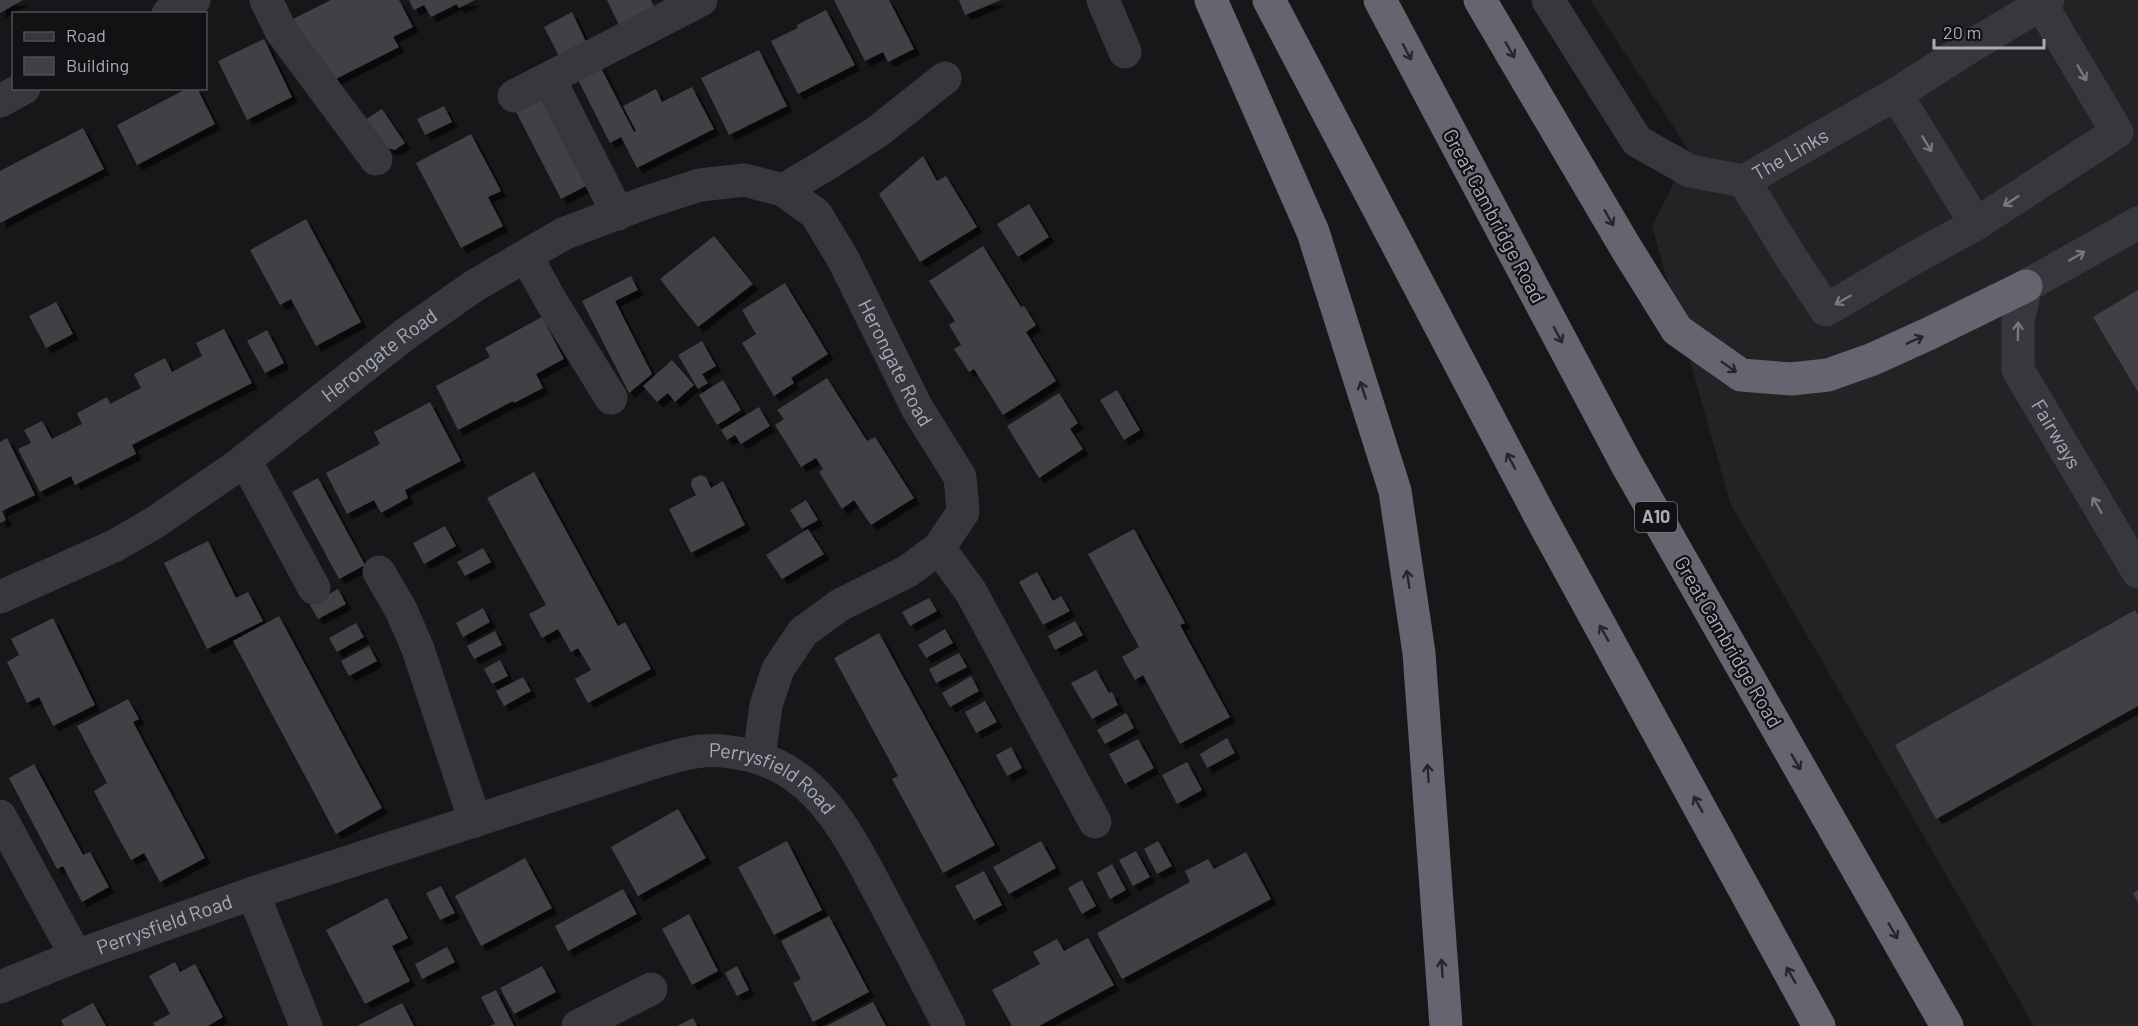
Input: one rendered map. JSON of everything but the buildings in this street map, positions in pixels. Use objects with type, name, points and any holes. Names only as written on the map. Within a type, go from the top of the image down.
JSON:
[{"type":"highway","points":[[1211,0],[1313,232],[1395,491],[1419,653],[1446,1026]]},
{"type":"highway","points":[[1269,0],[1539,514],[1820,1026]]},
{"type":"highway","name":"Great Cambridge Road","points":[[1380,0],[1626,463],[1947,1026]]},
{"type":"highway","points":[[1480,0],[1677,330],[1741,375],[1791,379],[1828,375],[1873,359],[2026,286]]},
{"type":"street","points":[[172,12],[194,0]]},
{"type":"street","points":[[266,0],[281,31],[376,159]]},
{"type":"street","points":[[514,96],[701,0]]},
{"type":"street","points":[[1103,0],[1125,52]]},
{"type":"street","name":"The Links","points":[[1548,0],[1637,141],[1690,171],[1744,181],[1896,94],[2045,2]]},
{"type":"street","points":[[1744,181],[1826,310],[1976,224],[2117,132],[2045,2]]},
{"type":"street","points":[[783,190],[877,132],[945,78]]},
{"type":"street","points":[[0,101],[20,90]]},
{"type":"street","points":[[556,92],[618,214]]},
{"type":"street","points":[[1896,94],[1976,224]]},
{"type":"street","name":"Herongate Road","points":[[0,597],[114,546],[154,523],[245,460],[407,333],[474,286],[563,234],[700,185],[744,180],[783,190],[816,214],[843,259],[917,408],[960,477],[963,512],[939,548],[908,571],[840,605],[803,632],[778,669],[766,705],[759,758]]},
{"type":"street","points":[[2026,286],[2138,223]]},
{"type":"street","points":[[526,255],[551,301],[611,398]]},
{"type":"street","name":"Fairways","points":[[2026,286],[2018,322],[2018,370],[2127,530],[2138,572]]},
{"type":"street","points":[[245,460],[314,588]]},
{"type":"street","points":[[939,548],[971,592],[1095,822]]},
{"type":"street","points":[[379,572],[418,649],[475,821]]},
{"type":"street","name":"Perrysfield Road","points":[[0,987],[76,956],[253,893],[658,761],[704,750],[735,752],[759,758],[788,770],[807,784],[835,816],[853,843],[949,1026]]},
{"type":"street","name":"Perrysfield Road","points":[[0,816],[76,956]]},
{"type":"street","name":"Perrysfield Road","points":[[253,893],[306,1026]]},
{"type":"street","points":[[578,1026],[651,989]]},
{"type":"shaded area","points":[[1590,0],[2138,0],[2138,1026],[2034,1026],[1730,503],[1652,226],[1690,152]]}]
